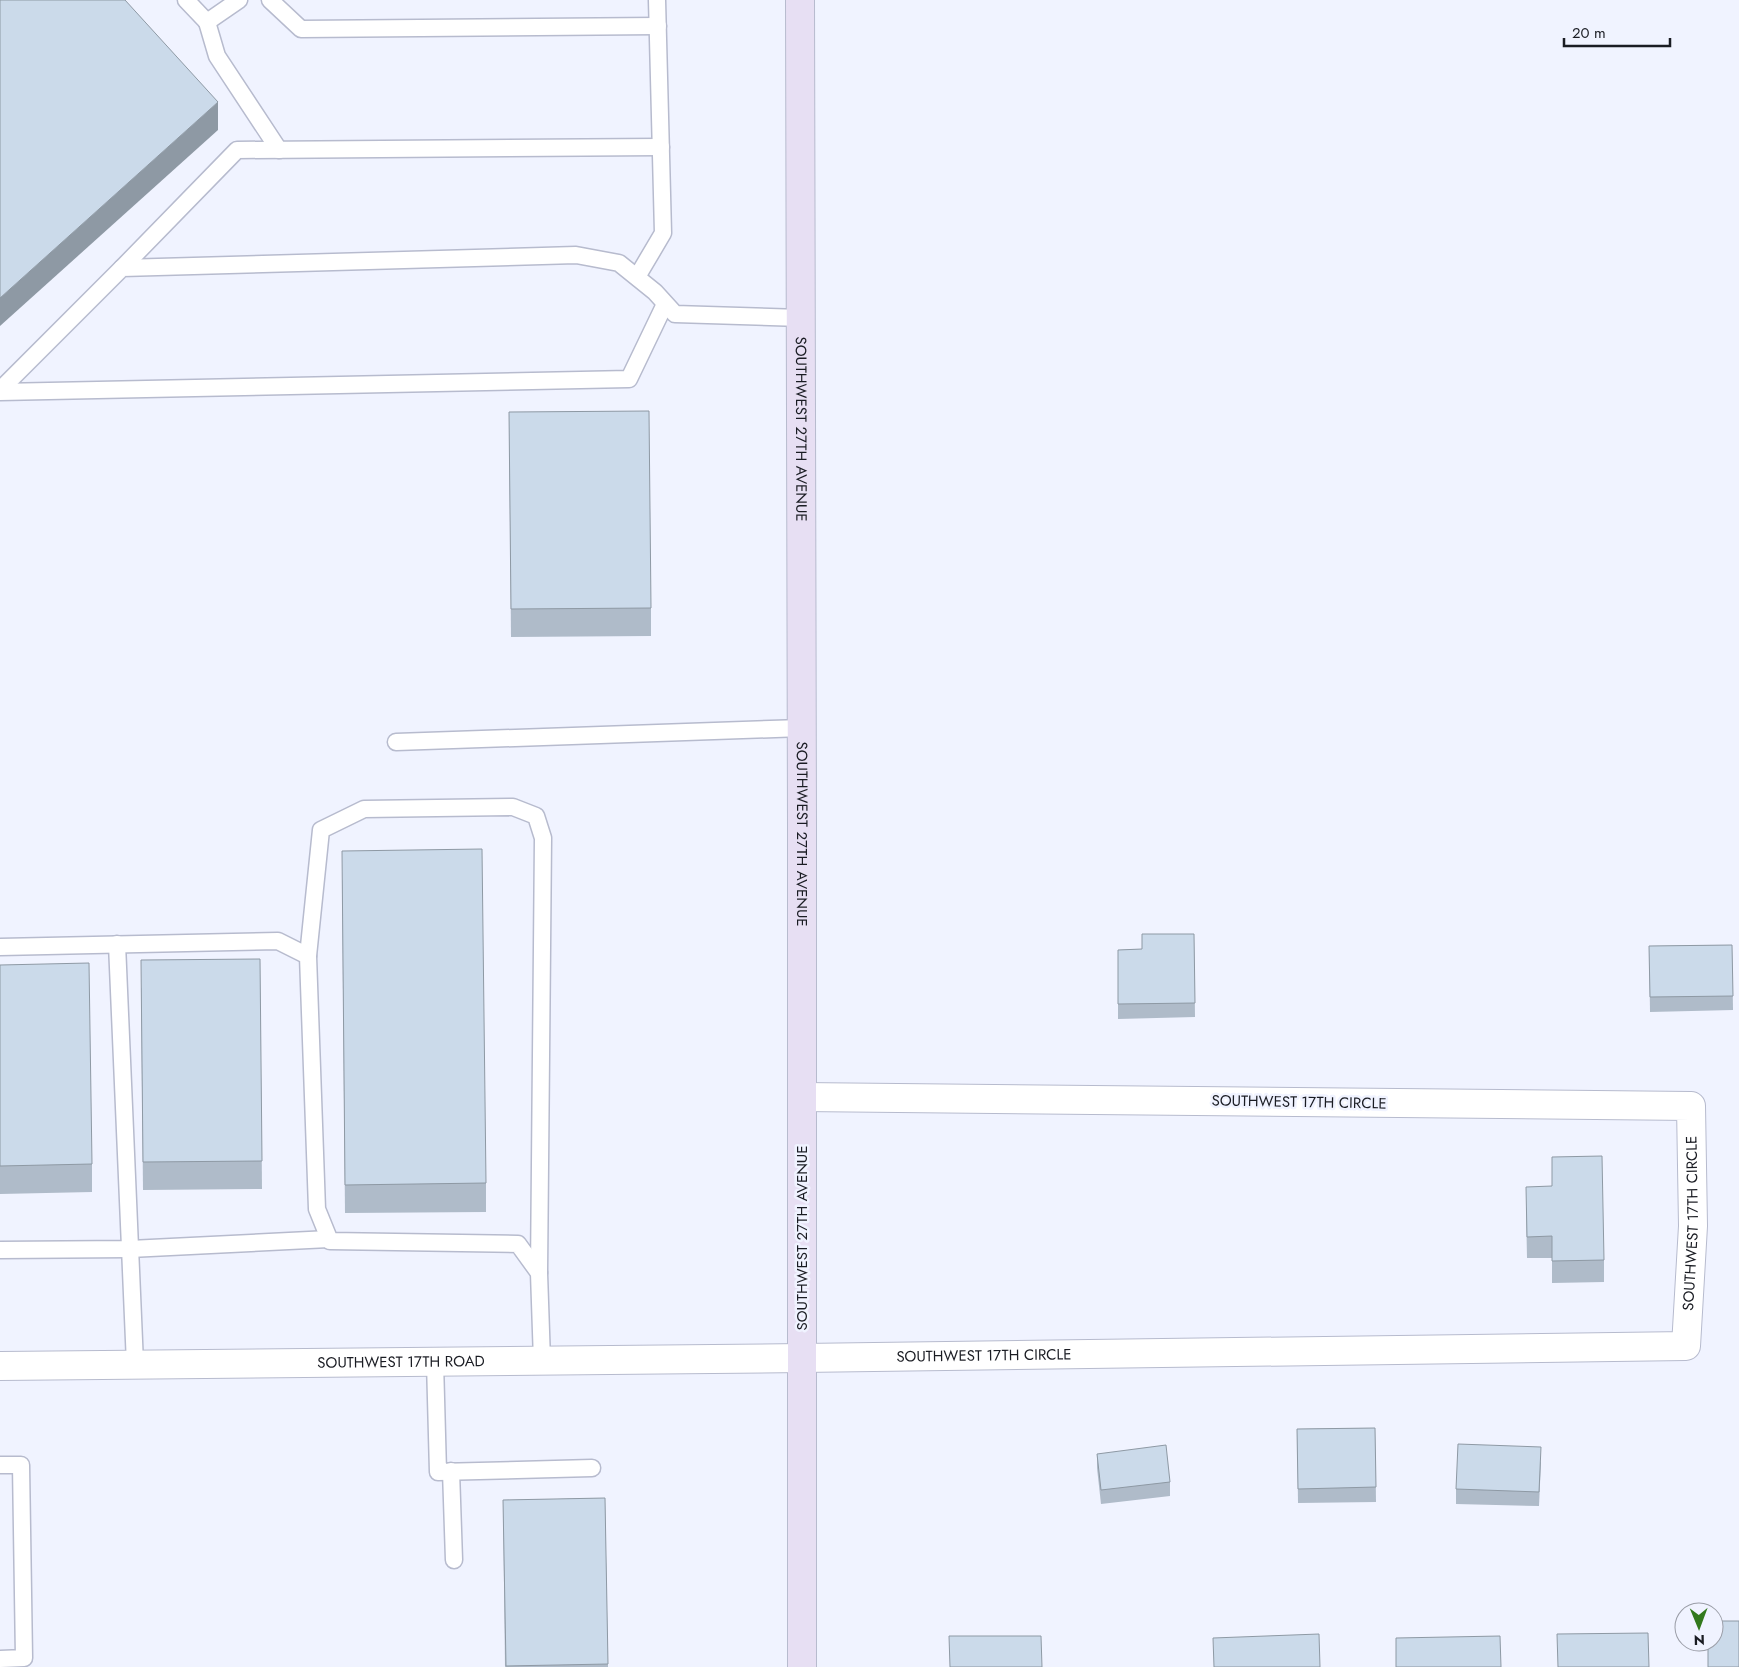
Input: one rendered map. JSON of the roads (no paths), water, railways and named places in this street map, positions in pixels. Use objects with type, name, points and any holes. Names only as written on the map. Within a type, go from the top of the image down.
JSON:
[{"type":"main road","name":"SOUTHWEST 27TH AVENUE","points":[[800,0],[802,1667]]},
{"type":"street","name":"SOUTHWEST 17TH CIRCLE","points":[[802,1097],[1692,1106],[1692,1226],[1686,1346],[802,1358]]},
{"type":"street","name":"SOUTHWEST 17TH ROAD","points":[[0,1366],[802,1358]]},
{"type":"lane","points":[[186,0],[207,22],[217,56],[279,150]]},
{"type":"lane","points":[[207,22],[240,0]]},
{"type":"lane","points":[[270,0],[301,29],[658,26]]},
{"type":"lane","points":[[637,277],[663,233],[657,0]]},
{"type":"lane","points":[[0,391],[237,150],[661,147]]},
{"type":"lane","points":[[122,268],[576,255],[618,263],[655,292],[674,314],[801,318]]},
{"type":"lane","points":[[0,391],[629,378],[666,304]]},
{"type":"lane","points":[[396,742],[802,728]]},
{"type":"lane","points":[[329,1239],[317,1209],[308,956],[321,830],[364,809],[513,807],[536,816],[543,838],[538,1273],[542,1361]]},
{"type":"lane","points":[[0,946],[278,941],[308,956]]},
{"type":"lane","points":[[117,944],[135,1364]]},
{"type":"lane","points":[[0,1250],[130,1249],[329,1239],[330,1241],[518,1244],[538,1273]]},
{"type":"lane","points":[[435,1362],[438,1472],[592,1468]]},
{"type":"lane","points":[[0,1465],[21,1465],[24,1658],[0,1659]]},
{"type":"lane","points":[[450,1471],[454,1560]]}]
